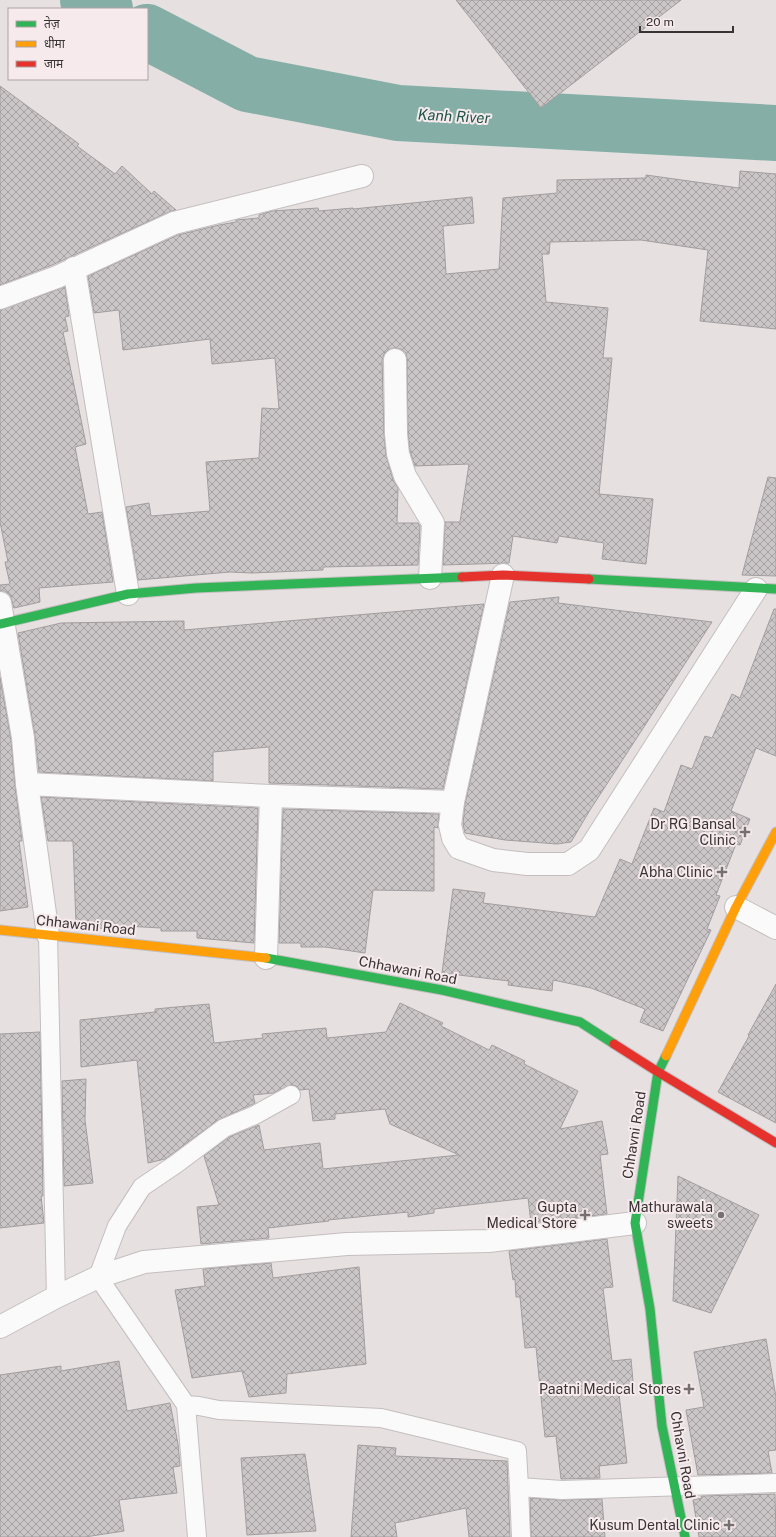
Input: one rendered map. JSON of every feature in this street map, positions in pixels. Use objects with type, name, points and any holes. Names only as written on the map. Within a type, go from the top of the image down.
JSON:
[{"type":"street","points":[[0,298],[57,277],[174,223],[362,176]]},
{"type":"street","points":[[74,268],[128,594]]},
{"type":"street","points":[[395,360],[396,434],[398,454],[405,476],[433,523],[430,578]]},
{"type":"street","points":[[503,575],[453,802],[450,825],[453,838],[459,848],[493,860],[527,864],[568,864],[589,850],[766,589]]},
{"type":"street","points":[[48,935],[27,784],[23,738],[1,617],[128,594],[196,588],[503,575],[766,589]]},
{"type":"street","points":[[27,784],[271,796],[453,802]]},
{"type":"street","points":[[266,958],[271,796]]},
{"type":"street","name":"Chhavni Road","points":[[685,1537],[662,1426],[650,1309],[635,1223],[658,1072],[736,907],[776,832]]},
{"type":"street","points":[[736,907],[776,928]]},
{"type":"street","name":"Chhawani Road","points":[[0,930],[266,958],[442,990],[580,1022],[658,1072],[776,1143]]},
{"type":"street","points":[[0,1327],[56,1297],[98,1277],[144,1262],[347,1244],[489,1241],[635,1223]]},
{"type":"lane","points":[[48,935],[56,1297]]},
{"type":"lane","points":[[197,1537],[186,1405],[98,1277],[117,1226],[142,1187],[224,1128],[255,1115],[291,1095]]},
{"type":"lane","points":[[186,1405],[219,1410],[381,1418],[517,1451],[521,1537]]},
{"type":"lane","points":[[518,1487],[562,1490],[776,1483]]},
{"type":"building","points":[[456,0],[681,0],[541,108]]},
{"type":"building","points":[[0,86],[79,144],[77,146],[115,174],[122,166],[152,194],[154,191],[176,210],[52,265],[0,285]]},
{"type":"building","points":[[740,171],[776,174],[776,329],[700,321],[708,250],[641,240],[550,242],[549,254],[542,254],[546,302],[608,308],[603,358],[612,358],[599,494],[653,499],[646,564],[602,559],[604,543],[559,536],[557,543],[513,536],[509,563],[443,565],[445,522],[460,522],[469,464],[415,466],[410,451],[408,433],[406,353],[401,349],[394,348],[388,350],[384,354],[382,360],[386,455],[393,480],[398,488],[397,523],[418,523],[420,526],[418,565],[323,567],[323,570],[252,573],[230,572],[138,580],[126,507],[149,503],[151,516],[210,511],[206,462],[259,458],[262,408],[279,409],[275,358],[212,364],[210,339],[123,350],[119,310],[94,313],[88,276],[178,235],[236,222],[236,220],[259,218],[259,215],[272,211],[318,208],[319,211],[353,209],[472,197],[474,223],[443,226],[446,274],[499,269],[503,198],[557,193],[557,180],[646,178],[646,175],[739,188]]},
{"type":"building","points":[[65,287],[69,316],[65,317],[68,331],[63,332],[86,444],[75,447],[88,514],[102,512],[113,582],[39,588],[40,602],[14,608],[10,595],[5,591],[0,591],[0,585],[10,584],[5,562],[8,562],[0,522],[0,310]]},
{"type":"building","points":[[768,477],[776,478],[776,576],[742,575]]},
{"type":"building","points":[[559,597],[558,603],[712,622],[590,810],[571,842],[557,844],[505,840],[465,833],[463,824],[465,804],[510,602]]},
{"type":"building","points":[[484,604],[443,789],[269,783],[269,747],[213,752],[213,781],[39,772],[35,736],[18,633],[61,623],[184,621],[184,630]]},
{"type":"building","points":[[774,609],[776,609],[776,756],[756,748],[731,811],[750,819],[740,845],[736,844],[716,895],[720,896],[707,929],[711,930],[663,1031],[640,1022],[645,1009],[591,988],[553,980],[552,991],[508,985],[509,981],[442,973],[453,889],[485,893],[483,903],[595,917],[620,859],[632,864],[654,808],[664,812],[681,765],[692,769],[705,736],[712,738],[732,694],[740,698]]},
{"type":"building","points":[[0,677],[11,740],[22,841],[19,841],[28,907],[0,911]]},
{"type":"building","points":[[41,797],[258,808],[254,943],[197,938],[197,931],[161,931],[161,928],[107,925],[107,929],[76,925],[73,841],[48,841]]},
{"type":"building","points":[[283,809],[439,814],[438,828],[434,827],[434,891],[373,890],[365,953],[325,947],[301,947],[301,943],[279,943]]},
{"type":"building","points":[[776,984],[776,1123],[718,1092]]},
{"type":"building","points":[[400,1003],[443,1023],[441,1026],[489,1050],[492,1045],[525,1061],[524,1064],[578,1091],[560,1129],[602,1121],[608,1154],[600,1155],[607,1214],[531,1223],[528,1198],[434,1209],[434,1213],[408,1217],[408,1212],[268,1228],[269,1238],[201,1244],[197,1207],[219,1205],[204,1156],[229,1137],[259,1125],[264,1150],[320,1143],[323,1169],[459,1155],[390,1124],[385,1109],[335,1114],[335,1119],[313,1121],[309,1089],[300,1090],[296,1086],[291,1085],[273,1093],[253,1095],[255,1103],[218,1120],[165,1159],[148,1163],[137,1060],[81,1067],[80,1020],[155,1012],[155,1009],[209,1004],[214,1043],[263,1038],[262,1034],[326,1028],[327,1038],[386,1032]]},
{"type":"building","points":[[40,1032],[43,1196],[41,1196],[44,1223],[0,1228],[0,1034]]},
{"type":"building","points":[[86,1079],[85,1120],[93,1183],[64,1186],[62,1081]]},
{"type":"building","points":[[678,1176],[759,1215],[711,1313],[673,1301]]},
{"type":"building","points":[[607,1239],[613,1287],[603,1288],[612,1361],[631,1359],[634,1392],[619,1394],[627,1463],[599,1466],[600,1478],[561,1479],[556,1436],[545,1437],[536,1347],[525,1348],[520,1297],[516,1297],[515,1279],[513,1280],[509,1251]]},
{"type":"building","points":[[271,1263],[273,1278],[359,1267],[366,1364],[287,1374],[286,1393],[249,1397],[242,1371],[192,1378],[175,1290],[205,1286],[203,1269]]},
{"type":"building","points":[[766,1339],[776,1397],[776,1450],[768,1451],[772,1473],[698,1475],[686,1410],[704,1407],[694,1352]]},
{"type":"building","points":[[119,1361],[127,1411],[170,1403],[178,1444],[180,1466],[173,1467],[177,1493],[119,1500],[124,1531],[85,1537],[0,1537],[0,1375],[61,1366],[61,1371]]},
{"type":"building","points":[[358,1445],[396,1448],[395,1456],[507,1461],[510,1537],[469,1537],[466,1508],[395,1523],[397,1537],[351,1537]]},
{"type":"building","points":[[305,1454],[316,1531],[247,1535],[241,1458]]},
{"type":"building","points":[[775,1494],[776,1537],[699,1537],[693,1500],[702,1498],[701,1496]]},
{"type":"building","points":[[530,1498],[561,1500],[602,1499],[605,1537],[531,1537]]},
{"type":"waterway","name":"Kanh River","points":[[88,0],[103,8]]},
{"type":"waterway","name":"Kanh River","points":[[148,33],[247,84],[398,113],[776,133]]},
{"type":"traffic: fast","points":[[0,624],[128,594],[196,588],[462,577]]},
{"type":"traffic: fast","points":[[589,579],[776,589]]},
{"type":"traffic: fast","points":[[266,958],[442,990],[580,1022],[614,1044]]},
{"type":"traffic: fast","points":[[666,1056],[658,1072],[635,1223],[650,1309],[662,1426],[685,1537]]},
{"type":"traffic: slow","points":[[666,1056],[736,907],[776,832]]},
{"type":"traffic: slow","points":[[0,930],[266,958]]},
{"type":"traffic: jam","points":[[462,577],[503,575],[589,579]]},
{"type":"traffic: jam","points":[[614,1044],[776,1143]]},
{"type":"place","name":"Dr RG Bansal Clinic","points":[[745,832]]},
{"type":"place","name":"Abha Clinic","points":[[722,872]]},
{"type":"place","name":"Gupta Medical Store","points":[[585,1215]]},
{"type":"place","name":"Mathurawala sweets","points":[[721,1215]]},
{"type":"place","name":"Paatni Medical Stores","points":[[689,1389]]},
{"type":"place","name":"Kusum Dental Clinic","points":[[729,1525]]}]
